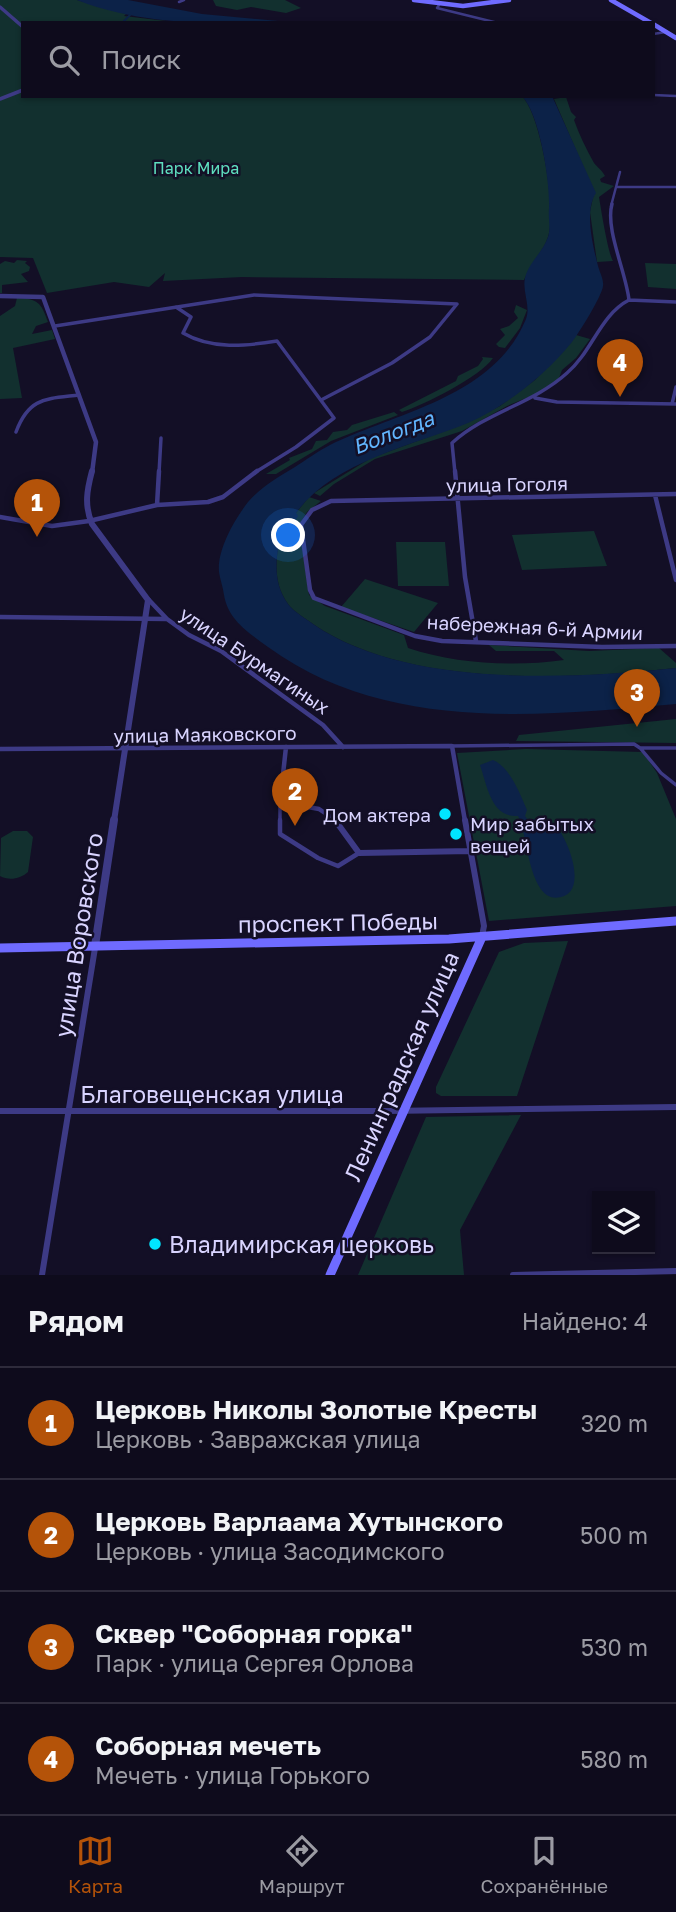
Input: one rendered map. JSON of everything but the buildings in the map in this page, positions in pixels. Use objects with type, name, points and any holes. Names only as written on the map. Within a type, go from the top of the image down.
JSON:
[{"type":"main road","points":[[414,0],[439,5],[473,5],[509,0]]},
{"type":"main road","points":[[611,0],[648,21]]},
{"type":"main road","points":[[655,25],[676,38]]},
{"type":"main road","name":"проспект Победы","points":[[0,948],[482,937],[676,921]]},
{"type":"main road","name":"Ленинградская улица","points":[[330,1275],[482,937]]},
{"type":"street","points":[[179,2],[184,0]]},
{"type":"street","points":[[439,5],[437,8],[490,21]]},
{"type":"street","points":[[0,7],[21,25]]},
{"type":"street","points":[[655,33],[666,32]]},
{"type":"street","points":[[0,99],[21,91]]},
{"type":"street","points":[[655,95],[676,96]]},
{"type":"street","points":[[620,172],[608,215],[627,280],[629,300]]},
{"type":"street","points":[[617,187],[676,187]]},
{"type":"street","points":[[55,326],[254,295],[457,304],[430,337],[392,363],[323,399]]},
{"type":"street","points":[[0,296],[43,297],[55,326],[97,447],[86,495],[89,521]]},
{"type":"street","points":[[476,641],[465,577],[452,443],[458,436],[535,398],[577,363],[594,342],[607,315],[617,304],[629,300],[676,302]]},
{"type":"street","points":[[0,517],[41,526],[89,521],[157,505],[208,502],[223,497],[334,418],[323,399],[277,341],[233,344],[190,337],[183,333],[191,317],[176,307]]},
{"type":"street","points":[[535,398],[557,402],[674,404],[676,387]]},
{"type":"street","points":[[16,432],[22,412],[32,405],[79,395]]},
{"type":"street","points":[[157,505],[161,438]]},
{"type":"street","name":"улица Гоголя","points":[[339,501],[676,494]]},
{"type":"street","points":[[655,495],[676,580]]},
{"type":"street","name":"набережная 6-й Армии","points":[[339,501],[319,505],[304,517],[301,525],[310,590],[314,598],[327,605],[415,636],[442,641],[602,648],[676,646]]},
{"type":"street","name":"улица Бурмагиных","points":[[89,521],[148,600],[167,619],[188,635],[221,651],[323,725],[337,737],[343,747]]},
{"type":"street","name":"улица Воровского","points":[[42,1275],[148,600]]},
{"type":"street","points":[[0,617],[167,619]]},
{"type":"street","points":[[452,746],[634,744],[676,785]]},
{"type":"street","name":"улица Маяковского","points":[[0,749],[452,746]]},
{"type":"street","name":"Ленинградская улица","points":[[452,746],[484,926],[482,937]]},
{"type":"street","points":[[286,747],[280,802],[280,834],[318,858],[338,866],[359,853],[472,851]]},
{"type":"street","points":[[640,748],[676,748]]},
{"type":"street","points":[[280,802],[310,804],[335,817],[359,853]]},
{"type":"street","name":"Благовещенская улица","points":[[0,1111],[676,1107]]},
{"type":"street","points":[[513,1275],[676,1271]]},
{"type":"green space","name":"Парк Мира","points":[[0,0],[77,0],[126,14],[124,16],[166,21],[21,21],[21,98],[523,98],[535,122],[546,164],[550,207],[548,237],[524,280],[242,277],[163,281],[165,273],[149,287],[114,282],[47,293],[33,258],[0,257]]},
{"type":"green space","points":[[213,0],[285,0],[301,8],[286,13],[251,7],[237,10],[216,6]]},
{"type":"green space","points":[[566,98],[571,112],[576,117],[574,120],[585,147],[605,176],[600,179],[601,182],[614,186],[599,197],[613,261],[597,262],[590,212],[594,192],[554,99]]},
{"type":"green space","points":[[17,260],[27,261],[25,263],[30,267],[29,271],[21,274],[28,282],[2,285],[0,293],[0,264],[5,261],[14,263]]},
{"type":"green space","points":[[645,263],[676,264],[676,289],[648,287]]},
{"type":"green space","points":[[17,298],[38,303],[46,315],[48,322],[36,326],[32,334],[52,330],[55,339],[13,348],[22,398],[0,399],[0,316],[15,306]]},
{"type":"green space","points":[[516,305],[527,310],[520,328],[505,348],[499,347],[496,344],[505,335],[500,329],[509,326],[518,318],[514,312]]},
{"type":"green space","points":[[576,335],[590,339],[576,358],[562,370],[559,378],[543,391],[507,406],[462,431],[375,459],[334,484],[320,496],[314,493],[371,458],[469,422],[500,406],[535,380]]},
{"type":"green space","points":[[482,357],[493,358],[464,382],[424,403],[402,412],[399,410],[456,381],[458,376],[478,366]]},
{"type":"green space","points":[[394,412],[398,415],[331,441],[276,474],[266,474],[290,460],[289,458],[312,449],[316,441],[327,440],[333,432],[347,430],[352,425]]},
{"type":"green space","points":[[309,497],[321,501],[307,512],[299,525],[309,595],[325,606],[404,635],[408,648],[465,661],[525,663],[564,660],[554,651],[496,651],[489,645],[589,651],[659,648],[676,663],[676,668],[587,675],[489,674],[440,669],[394,660],[351,645],[296,612],[288,604],[279,586],[276,566],[283,527],[293,524],[295,514]]},
{"type":"green space","points":[[594,531],[607,566],[522,570],[512,535]]},
{"type":"green space","points":[[396,542],[445,542],[449,586],[398,586]]},
{"type":"green space","points":[[365,579],[438,603],[414,632],[341,607]]},
{"type":"green space","points":[[676,719],[676,743],[516,741],[519,735]]},
{"type":"green space","points":[[526,749],[643,752],[657,773],[676,819],[676,906],[489,921],[457,753]]},
{"type":"green space","points":[[13,831],[27,831],[33,837],[28,872],[11,879],[0,876],[1,838]]},
{"type":"green space","points":[[568,941],[517,1096],[441,1096],[436,1093],[436,1087],[499,952],[524,943]]},
{"type":"green space","points":[[521,1115],[460,1230],[464,1275],[358,1275],[426,1117]]},
{"type":"water","points":[[77,0],[128,0],[202,14],[278,21],[173,21],[104,9]]},
{"type":"water","name":"Вологда","points":[[523,98],[553,98],[596,193],[592,200],[590,219],[594,249],[603,281],[599,298],[572,342],[538,378],[511,399],[468,423],[352,468],[312,495],[296,513],[298,516],[293,524],[283,527],[277,556],[279,586],[290,607],[313,624],[351,645],[394,659],[440,669],[538,676],[676,668],[676,704],[518,714],[413,706],[362,694],[314,675],[247,631],[235,619],[226,604],[219,572],[221,554],[238,517],[258,492],[330,445],[442,399],[468,384],[491,367],[511,345],[526,319],[525,278],[546,242],[549,230],[548,182],[543,149]]},
{"type":"water","points":[[493,760],[505,769],[514,782],[527,810],[525,816],[528,820],[550,821],[568,846],[574,882],[571,891],[564,896],[552,897],[543,892],[531,867],[518,816],[502,812],[492,799],[480,765]]},
{"type":"waterway","points":[[124,21],[130,15]]},
{"type":"place","name":"Соборная мечеть","points":[[620,397]]},
{"type":"place","name":"Церковь Николы Золотые Кресты","points":[[37,537]]},
{"type":"place","name":"Сквер \"Соборная горка\"","points":[[637,727]]},
{"type":"place","name":"Дом актера","points":[[445,814]]},
{"type":"place","name":"Церковь Варлаама Хутынского","points":[[295,826]]},
{"type":"place","name":"Мир забытых вещей","points":[[456,834]]},
{"type":"place","name":"Владимирская церковь","points":[[155,1244]]}]
